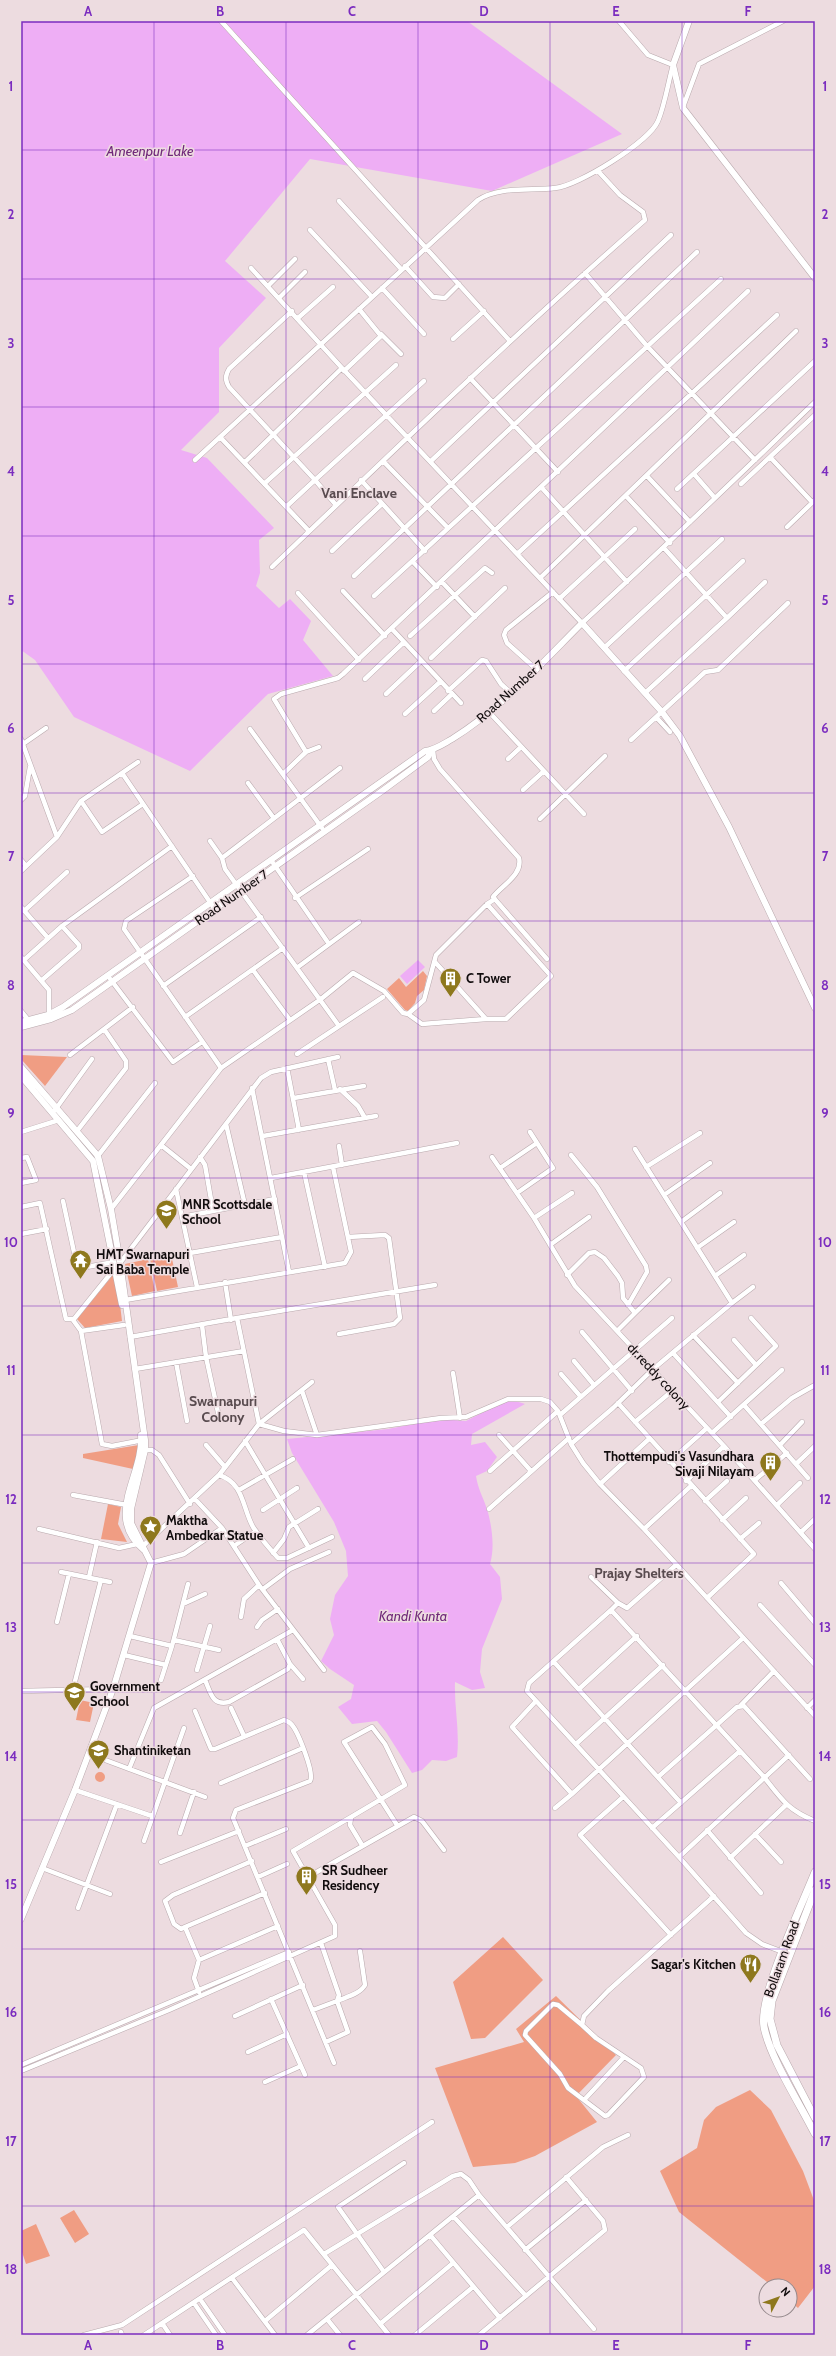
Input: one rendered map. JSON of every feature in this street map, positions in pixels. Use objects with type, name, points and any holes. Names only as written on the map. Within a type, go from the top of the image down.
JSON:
[{"type":"main road","name":"Bollaram Road","points":[[815,1872],[813,1890],[772,2001],[770,2019],[777,2045],[815,2118]]},
{"type":"main road","name":"Bollaram Road","points":[[813,1890],[783,1952],[766,1995],[764,2026],[771,2048],[815,2134]]},
{"type":"street","points":[[222,21],[510,341]]},
{"type":"street","points":[[619,21],[648,55],[673,65]]},
{"type":"street","points":[[195,460],[251,410],[401,269],[485,195],[558,188],[598,171],[654,128],[658,121],[673,65],[689,21]]},
{"type":"street","points":[[683,108],[698,64],[783,21]]},
{"type":"street","points":[[673,65],[683,108],[815,278]]},
{"type":"street","points":[[272,568],[361,480],[645,218],[643,212],[620,195],[598,171]]},
{"type":"street","points":[[339,201],[401,269]]},
{"type":"street","points":[[310,230],[372,297]]},
{"type":"street","points":[[431,461],[671,235]]},
{"type":"street","points":[[354,576],[697,252]]},
{"type":"street","points":[[268,286],[295,260]]},
{"type":"street","points":[[405,266],[433,297],[445,298],[459,284]]},
{"type":"street","points":[[252,268],[364,392],[409,437],[662,712],[680,736],[729,827],[815,1008]]},
{"type":"street","points":[[279,298],[306,272]]},
{"type":"street","points":[[585,273],[647,346],[732,438],[755,460]]},
{"type":"street","points":[[374,596],[413,562],[448,528],[721,279]]},
{"type":"street","points":[[298,318],[333,287]]},
{"type":"street","points":[[382,288],[424,334]]},
{"type":"street","points":[[306,752],[274,699],[281,694],[338,678],[359,660],[748,291]]},
{"type":"street","points":[[359,309],[401,354]]},
{"type":"street","points":[[292,311],[226,374],[229,387],[315,480],[336,505]]},
{"type":"street","points":[[453,339],[484,311]]},
{"type":"street","points":[[517,554],[777,314]]},
{"type":"street","points":[[540,578],[796,332]]},
{"type":"street","points":[[246,462],[273,434],[382,334]]},
{"type":"street","points":[[677,489],[815,361]]},
{"type":"street","points":[[265,483],[364,392],[396,365]]},
{"type":"street","points":[[470,378],[515,424],[558,472]]},
{"type":"street","points":[[287,506],[424,381]]},
{"type":"street","points":[[582,624],[670,543],[714,497],[815,402]]},
{"type":"street","points":[[741,484],[815,415]]},
{"type":"street","points":[[220,437],[246,462],[310,530]]},
{"type":"street","points":[[770,458],[814,501],[787,527]]},
{"type":"street","points":[[383,461],[448,528]]},
{"type":"street","points":[[694,474],[714,497]]},
{"type":"street","points":[[647,476],[690,522]]},
{"type":"street","points":[[361,480],[425,551]]},
{"type":"street","points":[[542,488],[627,582]]},
{"type":"street","points":[[626,496],[670,543]]},
{"type":"street","points":[[332,552],[382,504]]},
{"type":"street","points":[[559,599],[635,530]]},
{"type":"street","points":[[604,648],[722,539]]},
{"type":"street","points":[[664,548],[727,618]]},
{"type":"street","points":[[624,671],[743,561]]},
{"type":"street","points":[[413,562],[437,587]]},
{"type":"street","points":[[410,636],[485,568],[492,573]]},
{"type":"street","points":[[442,582],[475,617]]},
{"type":"street","points":[[644,693],[765,582]]},
{"type":"street","points":[[431,658],[505,588]]},
{"type":"street","points":[[343,591],[385,636]]},
{"type":"street","points":[[536,669],[507,643],[504,635],[506,630],[553,592]]},
{"type":"street","points":[[298,593],[359,660]]},
{"type":"street","points":[[631,740],[705,672],[718,670],[788,603]]},
{"type":"street","name":"Road Number 7","points":[[21,1027],[30,1022],[49,1017],[110,978],[354,806],[425,752],[432,750],[490,713],[582,624]]},
{"type":"street","points":[[392,629],[461,704]]},
{"type":"street","points":[[365,679],[404,642]]},
{"type":"street","points":[[434,711],[450,692],[482,660],[486,661],[501,684],[511,693]]},
{"type":"street","points":[[386,694],[421,661]]},
{"type":"street","points":[[405,714],[440,682]]},
{"type":"street","points":[[490,713],[584,814]]},
{"type":"street","points":[[656,717],[670,732]]},
{"type":"street","points":[[46,728],[22,742],[57,837]]},
{"type":"street","points":[[250,729],[322,828]]},
{"type":"street","points":[[283,774],[306,752],[319,747]]},
{"type":"street","points":[[508,759],[521,747]]},
{"type":"street","points":[[432,750],[434,759],[440,769],[519,858],[521,864],[518,871],[493,897],[547,959]]},
{"type":"street","points":[[540,819],[605,756]]},
{"type":"street","points":[[21,871],[57,837],[81,801],[138,762]]},
{"type":"street","points":[[21,800],[24,796],[30,767]]},
{"type":"street","points":[[222,858],[273,817],[340,768]]},
{"type":"street","points":[[523,790],[544,771]]},
{"type":"street","points":[[122,773],[213,906]]},
{"type":"street","points":[[248,783],[273,817]]},
{"type":"street","points":[[81,801],[102,832],[143,804]]},
{"type":"street","points":[[210,841],[222,858],[225,868],[298,967],[339,1026]]},
{"type":"street","points":[[49,1017],[50,994],[42,980],[22,959],[62,926],[172,846]]},
{"type":"street","points":[[295,898],[368,849]]},
{"type":"street","points":[[21,860],[26,866]]},
{"type":"street","points":[[273,863],[295,898],[329,944]]},
{"type":"street","points":[[48,938],[22,909],[67,872]]},
{"type":"street","points":[[193,876],[125,923],[124,929],[141,956],[221,1068]]},
{"type":"street","points":[[408,1014],[424,1000],[436,955],[487,904],[495,899]]},
{"type":"street","points":[[111,1209],[221,1068],[320,999],[353,973],[384,991],[403,1013],[408,1014],[422,1024],[506,1019],[551,976],[487,904]]},
{"type":"street","points":[[163,986],[261,917]]},
{"type":"street","points":[[298,967],[359,922]]},
{"type":"street","points":[[42,980],[79,948],[79,945],[62,926]]},
{"type":"street","points":[[185,1017],[283,948]]},
{"type":"street","points":[[435,962],[486,1019]]},
{"type":"street","points":[[253,970],[290,1020]]},
{"type":"street","points":[[110,978],[172,1062],[202,1042]]},
{"type":"street","points":[[298,1054],[383,997]]},
{"type":"street","points":[[70,1055],[133,1008]]},
{"type":"street","points":[[21,1011],[30,1022]]},
{"type":"street","name":"Road Number 7","points":[[21,1022],[30,1022]]},
{"type":"street","points":[[77,1131],[126,1068],[126,1061],[104,1029]]},
{"type":"street","points":[[73,1320],[176,1189],[252,1088],[271,1072],[338,1057]]},
{"type":"street","points":[[54,1110],[92,1059]]},
{"type":"street","points":[[328,1059],[338,1090],[358,1106],[365,1118]]},
{"type":"street","points":[[21,1067],[54,1110],[59,1120],[93,1161],[125,1300],[143,1440],[127,1505],[127,1530],[137,1544],[147,1552]]},
{"type":"street","points":[[287,1068],[299,1130]]},
{"type":"street","points":[[21,1076],[77,1131],[98,1156],[111,1209],[124,1325],[145,1450],[131,1510],[131,1523],[144,1546],[151,1563],[113,1689],[75,1790],[21,1919]]},
{"type":"street","points":[[93,1161],[155,1084]]},
{"type":"street","points":[[294,1098],[364,1086]]},
{"type":"street","points":[[252,1088],[263,1136],[289,1272]]},
{"type":"street","points":[[263,1136],[376,1116]]},
{"type":"street","points":[[21,1132],[59,1120]]},
{"type":"street","points":[[226,1124],[245,1205]]},
{"type":"street","points":[[517,1193],[553,1168],[530,1132]]},
{"type":"street","points":[[646,1167],[700,1133]]},
{"type":"street","points":[[500,1168],[537,1143]]},
{"type":"street","points":[[271,1178],[333,1167],[380,1156],[457,1144]]},
{"type":"street","points":[[161,1145],[191,1169]]},
{"type":"street","points":[[338,1146],[342,1165]]},
{"type":"street","points":[[635,1149],[732,1303]]},
{"type":"street","points":[[571,1155],[597,1187],[646,1266],[647,1272],[628,1305]]},
{"type":"street","points":[[21,1158],[27,1157],[36,1180],[21,1183]]},
{"type":"street","points":[[200,1157],[205,1165],[213,1211]]},
{"type":"street","name":"dr.reddy colony","points":[[492,1157],[534,1218],[567,1275],[583,1296],[724,1446],[815,1549]]},
{"type":"street","points":[[664,1195],[710,1163]]},
{"type":"street","points":[[125,1300],[225,1282],[342,1264],[348,1260],[351,1252],[333,1167]]},
{"type":"street","points":[[304,1172],[325,1267]]},
{"type":"street","points":[[176,1189],[197,1287]]},
{"type":"street","points":[[534,1218],[572,1192]]},
{"type":"street","points":[[681,1222],[720,1193]]},
{"type":"street","points":[[182,1217],[275,1200]]},
{"type":"street","points":[[63,1201],[77,1266],[81,1268],[116,1264]]},
{"type":"street","points":[[21,1207],[40,1203],[66,1319],[73,1320],[81,1331],[102,1444],[112,1446],[143,1440]]},
{"type":"street","points":[[550,1245],[589,1217]]},
{"type":"street","points":[[697,1248],[734,1222]]},
{"type":"street","points":[[21,1234],[47,1230]]},
{"type":"street","points":[[339,1334],[394,1324],[399,1322],[400,1318],[389,1238],[385,1234],[348,1237]]},
{"type":"street","points":[[190,1253],[282,1236]]},
{"type":"street","points":[[567,1275],[589,1253],[595,1252],[604,1258],[618,1276],[622,1283],[622,1295],[635,1313]]},
{"type":"street","points":[[715,1276],[744,1255]]},
{"type":"street","points":[[617,1331],[670,1280]]},
{"type":"street","points":[[225,1282],[231,1320]]},
{"type":"street","points":[[130,1337],[435,1285]]},
{"type":"street","points":[[571,1444],[632,1391],[652,1370],[753,1287]]},
{"type":"street","points":[[238,1318],[259,1424]]},
{"type":"street","points":[[490,1471],[559,1413],[581,1397],[672,1318]]},
{"type":"street","points":[[718,1402],[776,1346],[751,1318]]},
{"type":"street","points":[[202,1324],[206,1357],[219,1417]]},
{"type":"street","points":[[81,1331],[124,1325]]},
{"type":"street","points":[[582,1332],[632,1391]]},
{"type":"street","points":[[693,1335],[738,1383]]},
{"type":"street","points":[[734,1340],[756,1365]]},
{"type":"street","points":[[135,1369],[244,1351]]},
{"type":"street","points":[[672,1353],[731,1417]]},
{"type":"street","points":[[574,1361],[594,1385]]},
{"type":"street","points":[[176,1362],[187,1421]]},
{"type":"street","points":[[712,1433],[782,1370]]},
{"type":"street","points":[[453,1373],[460,1418]]},
{"type":"street","points":[[561,1374],[581,1397]]},
{"type":"street","points":[[144,1546],[195,1500],[219,1475],[259,1424],[312,1382]]},
{"type":"street","points":[[761,1424],[792,1398],[815,1385]]},
{"type":"street","points":[[302,1390],[317,1435]]},
{"type":"street","points":[[635,1422],[672,1390]]},
{"type":"street","points":[[259,1424],[284,1431],[317,1435],[441,1418],[460,1418],[472,1415],[502,1400],[514,1398],[541,1399],[550,1402],[559,1413],[571,1444],[583,1463],[600,1484],[644,1529],[815,1716]]},
{"type":"street","points":[[618,1403],[686,1481],[754,1554],[707,1598]]},
{"type":"street","points":[[744,1405],[808,1478]]},
{"type":"street","points":[[780,1445],[802,1422]]},
{"type":"street","points":[[670,1462],[707,1428]]},
{"type":"street","points":[[499,1435],[532,1471]]},
{"type":"street","points":[[489,1510],[569,1438]]},
{"type":"street","points":[[600,1484],[649,1439]]},
{"type":"street","points":[[245,1441],[309,1548]]},
{"type":"street","points":[[206,1445],[225,1467]]},
{"type":"street","points":[[686,1481],[724,1446]]},
{"type":"street","points":[[796,1464],[815,1446]]},
{"type":"street","points":[[145,1450],[152,1450],[159,1455],[190,1504]]},
{"type":"street","points":[[755,1480],[787,1453]]},
{"type":"street","points":[[239,1490],[293,1459]]},
{"type":"street","points":[[219,1475],[230,1478],[239,1490],[256,1531],[274,1553],[282,1560],[332,1537]]},
{"type":"street","points":[[705,1501],[728,1482]]},
{"type":"street","points":[[777,1505],[800,1483]]},
{"type":"street","points":[[644,1529],[691,1486]]},
{"type":"street","points":[[263,1510],[297,1488]]},
{"type":"street","points":[[73,1495],[127,1505]]},
{"type":"street","points":[[722,1520],[746,1498]]},
{"type":"street","points":[[195,1500],[222,1528],[259,1585],[324,1670]]},
{"type":"street","points":[[274,1553],[294,1523],[318,1509]]},
{"type":"street","points":[[801,1532],[815,1519]]},
{"type":"street","points":[[740,1539],[759,1523]]},
{"type":"street","points":[[151,1563],[184,1554],[222,1528]]},
{"type":"street","points":[[39,1529],[120,1548],[137,1544]]},
{"type":"street","points":[[234,1546],[256,1531]]},
{"type":"street","points":[[89,1577],[97,1542]]},
{"type":"street","points":[[263,1590],[290,1569],[329,1552]]},
{"type":"street","points":[[591,1577],[624,1608],[630,1607],[676,1565]]},
{"type":"street","points":[[61,1572],[110,1582]]},
{"type":"street","points":[[57,1622],[69,1574]]},
{"type":"street","points":[[73,1689],[102,1580]]},
{"type":"street","points":[[781,1583],[815,1623]]},
{"type":"street","points":[[161,1680],[174,1640],[188,1584]]},
{"type":"street","points":[[241,1617],[244,1599],[259,1585]]},
{"type":"street","points":[[183,1604],[205,1594]]},
{"type":"street","points":[[618,1603],[527,1687],[527,1691],[679,1857],[746,1933],[762,1944],[783,1952]]},
{"type":"street","points":[[760,1605],[815,1666]]},
{"type":"street","points":[[257,1627],[262,1620],[278,1609]]},
{"type":"street","points":[[611,1610],[637,1636],[764,1777],[786,1805],[795,1812],[815,1821]]},
{"type":"street","points":[[197,1670],[210,1626]]},
{"type":"street","points":[[130,1769],[154,1708],[293,1630]]},
{"type":"street","points":[[130,1636],[172,1646]]},
{"type":"street","points":[[579,1689],[637,1636]]},
{"type":"street","points":[[555,1808],[743,1638]]},
{"type":"street","points":[[276,1639],[290,1664],[302,1679]]},
{"type":"street","points":[[174,1640],[218,1650]]},
{"type":"street","points":[[124,1655],[166,1665]]},
{"type":"street","points":[[554,1662],[681,1803]]},
{"type":"street","points":[[205,1680],[216,1701],[221,1704],[229,1702],[288,1669],[290,1664]]},
{"type":"street","points":[[576,1744],[662,1665]]},
{"type":"street","points":[[658,1777],[716,1725],[741,1706],[774,1672]]},
{"type":"street","points":[[21,1692],[73,1689],[113,1689]]},
{"type":"street","points":[[808,1708],[815,1700]]},
{"type":"street","points":[[536,1701],[512,1727],[572,1794]]},
{"type":"street","points":[[741,1706],[744,1706],[810,1779]]},
{"type":"street","points":[[231,1708],[244,1736]]},
{"type":"street","points":[[195,1711],[211,1749],[215,1749],[284,1720],[293,1725],[303,1748],[312,1779],[236,1810],[233,1818],[304,1985],[334,2063]]},
{"type":"street","points":[[21,2065],[335,1936],[336,1930],[293,1851],[380,1799],[405,1785],[385,1744],[372,1727],[344,1742],[380,1799],[396,1825]]},
{"type":"street","points":[[144,1841],[184,1728]]},
{"type":"street","points":[[221,1783],[303,1748]]},
{"type":"street","points":[[652,1828],[740,1751]]},
{"type":"street","points":[[89,1754],[205,1796]]},
{"type":"street","points":[[679,1857],[789,1755]]},
{"type":"street","points":[[75,1790],[152,1816]]},
{"type":"street","points":[[180,1833],[194,1792]]},
{"type":"street","points":[[623,1797],[580,1835],[671,1935]]},
{"type":"street","points":[[78,1908],[117,1804]]},
{"type":"street","points":[[730,1858],[786,1805]]},
{"type":"street","points":[[351,1817],[350,1825],[362,1845]]},
{"type":"street","points":[[308,1877],[409,1818],[418,1818],[444,1850]]},
{"type":"street","points":[[245,1846],[286,1829]]},
{"type":"street","points":[[707,1830],[761,1893]]},
{"type":"street","points":[[161,1862],[239,1831]]},
{"type":"street","points":[[755,1834],[781,1862]]},
{"type":"street","points":[[252,1861],[173,1895],[165,1901],[174,1924],[181,1929],[265,1893]]},
{"type":"street","points":[[258,1877],[287,1864]]},
{"type":"street","points":[[42,1868],[110,1894]]},
{"type":"street","points":[[582,2025],[584,2016],[608,1991],[714,1896]]},
{"type":"street","points":[[199,1960],[278,1926]]},
{"type":"street","points":[[185,1927],[199,1960],[194,1978],[199,1992]]},
{"type":"street","points":[[321,1943],[339,1989],[340,1995],[336,2001]]},
{"type":"street","points":[[313,2010],[363,1989],[365,1985],[360,1951]]},
{"type":"street","points":[[21,2071],[290,1955]]},
{"type":"street","points":[[235,2016],[304,1985]]},
{"type":"street","points":[[271,1999],[305,2075]]},
{"type":"street","points":[[326,2042],[348,2032],[336,2001]]},
{"type":"street","points":[[553,2004],[558,2005],[624,2057],[641,2068],[644,2077],[608,2115],[605,2116],[597,2111],[585,2099],[568,2088],[560,2074],[525,2035],[526,2032],[553,2004]]},
{"type":"street","points":[[248,2052],[287,2034]]},
{"type":"street","points":[[585,2099],[624,2057]]},
{"type":"street","points":[[265,2082],[301,2066]]},
{"type":"street","points":[[84,2335],[122,2325],[432,2122]]},
{"type":"street","points":[[507,2228],[603,2147],[628,2135]]},
{"type":"street","points":[[384,2272],[338,2207],[404,2163]]},
{"type":"street","points":[[324,2254],[453,2176],[461,2174],[465,2176],[525,2250],[594,2329]]},
{"type":"street","points":[[482,2334],[605,2230],[603,2221],[566,2177]]},
{"type":"street","points":[[307,2335],[356,2294],[431,2236],[479,2195]]},
{"type":"street","points":[[525,2250],[586,2200]]},
{"type":"street","points":[[454,2217],[526,2296]]},
{"type":"street","points":[[144,2335],[304,2230],[389,2335]]},
{"type":"street","points":[[431,2236],[500,2318]]},
{"type":"street","points":[[380,2324],[453,2263]]},
{"type":"street","points":[[265,2321],[332,2265]]},
{"type":"street","points":[[232,2278],[275,2335]]},
{"type":"street","points":[[415,2335],[473,2287]]},
{"type":"street","points":[[200,2299],[225,2335]]},
{"type":"street","points":[[194,2303],[216,2335]]},
{"type":"street","points":[[327,2319],[340,2335]]},
{"type":"street","points":[[162,2323],[170,2335]]},
{"type":"shaded area","points":[[423,971],[427,976],[424,990],[417,996],[415,1003],[408,1011],[405,1010],[387,989],[399,978],[406,987]]},
{"type":"shaded area","points":[[21,1055],[67,1057],[45,1086],[21,1059]]},
{"type":"shaded area","points":[[171,1254],[178,1287],[157,1291],[150,1259]]},
{"type":"shaded area","points":[[148,1259],[155,1291],[132,1296],[125,1264]]},
{"type":"shaded area","points":[[116,1271],[122,1321],[85,1328],[77,1319]]},
{"type":"shaded area","points":[[139,1445],[133,1469],[83,1458],[83,1454]]},
{"type":"shaded area","points":[[108,1504],[121,1507],[118,1524],[127,1542],[101,1539]]},
{"type":"shaded area","points":[[80,1700],[94,1703],[90,1722],[76,1720]]},
{"type":"shaded area","points":[[98,1772],[102,1772],[104,1773],[104,1781],[98,1782],[95,1779],[95,1775]]},
{"type":"shaded area","points":[[503,1937],[543,1980],[485,2038],[471,2039],[453,1982]]},
{"type":"shaded area","points":[[556,1996],[616,2055],[576,2096],[597,2122],[535,2156],[515,2163],[473,2167],[435,2068],[524,2042],[516,2029]]},
{"type":"shaded area","points":[[750,2090],[771,2110],[803,2171],[815,2203],[815,2286],[798,2308],[798,2278],[762,2278],[679,2212],[660,2171],[697,2148],[704,2120],[716,2107]]},
{"type":"shaded area","points":[[74,2210],[89,2234],[75,2243],[60,2218]]},
{"type":"shaded area","points":[[36,2224],[50,2256],[26,2264],[21,2249],[21,2231]]},
{"type":"water","name":"Ameenpur Lake","points":[[21,21],[467,21],[622,134],[492,191],[310,159],[225,261],[266,298],[219,348],[219,412],[181,450],[207,458],[274,528],[259,540],[260,573],[256,586],[279,608],[290,599],[311,621],[303,640],[333,676],[268,694],[190,771],[74,717],[35,660],[21,650]]},
{"type":"water","points":[[418,960],[425,967],[407,984],[400,976]]},
{"type":"water","name":"Kandi Kunta","points":[[509,1399],[525,1404],[472,1434],[471,1445],[485,1442],[497,1457],[487,1471],[476,1476],[490,1523],[493,1544],[490,1564],[500,1577],[502,1599],[482,1649],[480,1672],[485,1688],[472,1690],[455,1682],[458,1738],[457,1757],[446,1761],[432,1760],[422,1770],[412,1773],[386,1732],[377,1721],[352,1724],[338,1707],[351,1699],[354,1685],[321,1661],[334,1635],[330,1619],[335,1595],[348,1576],[346,1551],[334,1522],[292,1453],[287,1439],[388,1429],[440,1419],[466,1421]]},
{"type":"place","name":"C Tower","points":[[451,998]]},
{"type":"place","name":"MNR Scottsdale School","points":[[166,1230]]},
{"type":"place","name":"HMT Swarnapuri Sai Baba Temple","points":[[80,1280]]},
{"type":"place","name":"Thottempudi's Vasundhara Sivaji Nilayam","points":[[770,1482]]},
{"type":"place","name":"Maktha Ambedkar Statue","points":[[151,1546]]},
{"type":"place","name":"Government School","points":[[74,1712]]},
{"type":"place","name":"Shantiniketan","points":[[98,1770]]},
{"type":"place","name":"SR Sudheer Residency","points":[[307,1896]]},
{"type":"place","name":"Sagar's Kitchen","points":[[751,1984]]},
{"type":"district","name":"Vani Enclave","points":[[359,493]]},
{"type":"district","name":"Swarnapuri Colony","points":[[223,1410]]},
{"type":"district","name":"Prajay Shelters","points":[[639,1573]]}]
